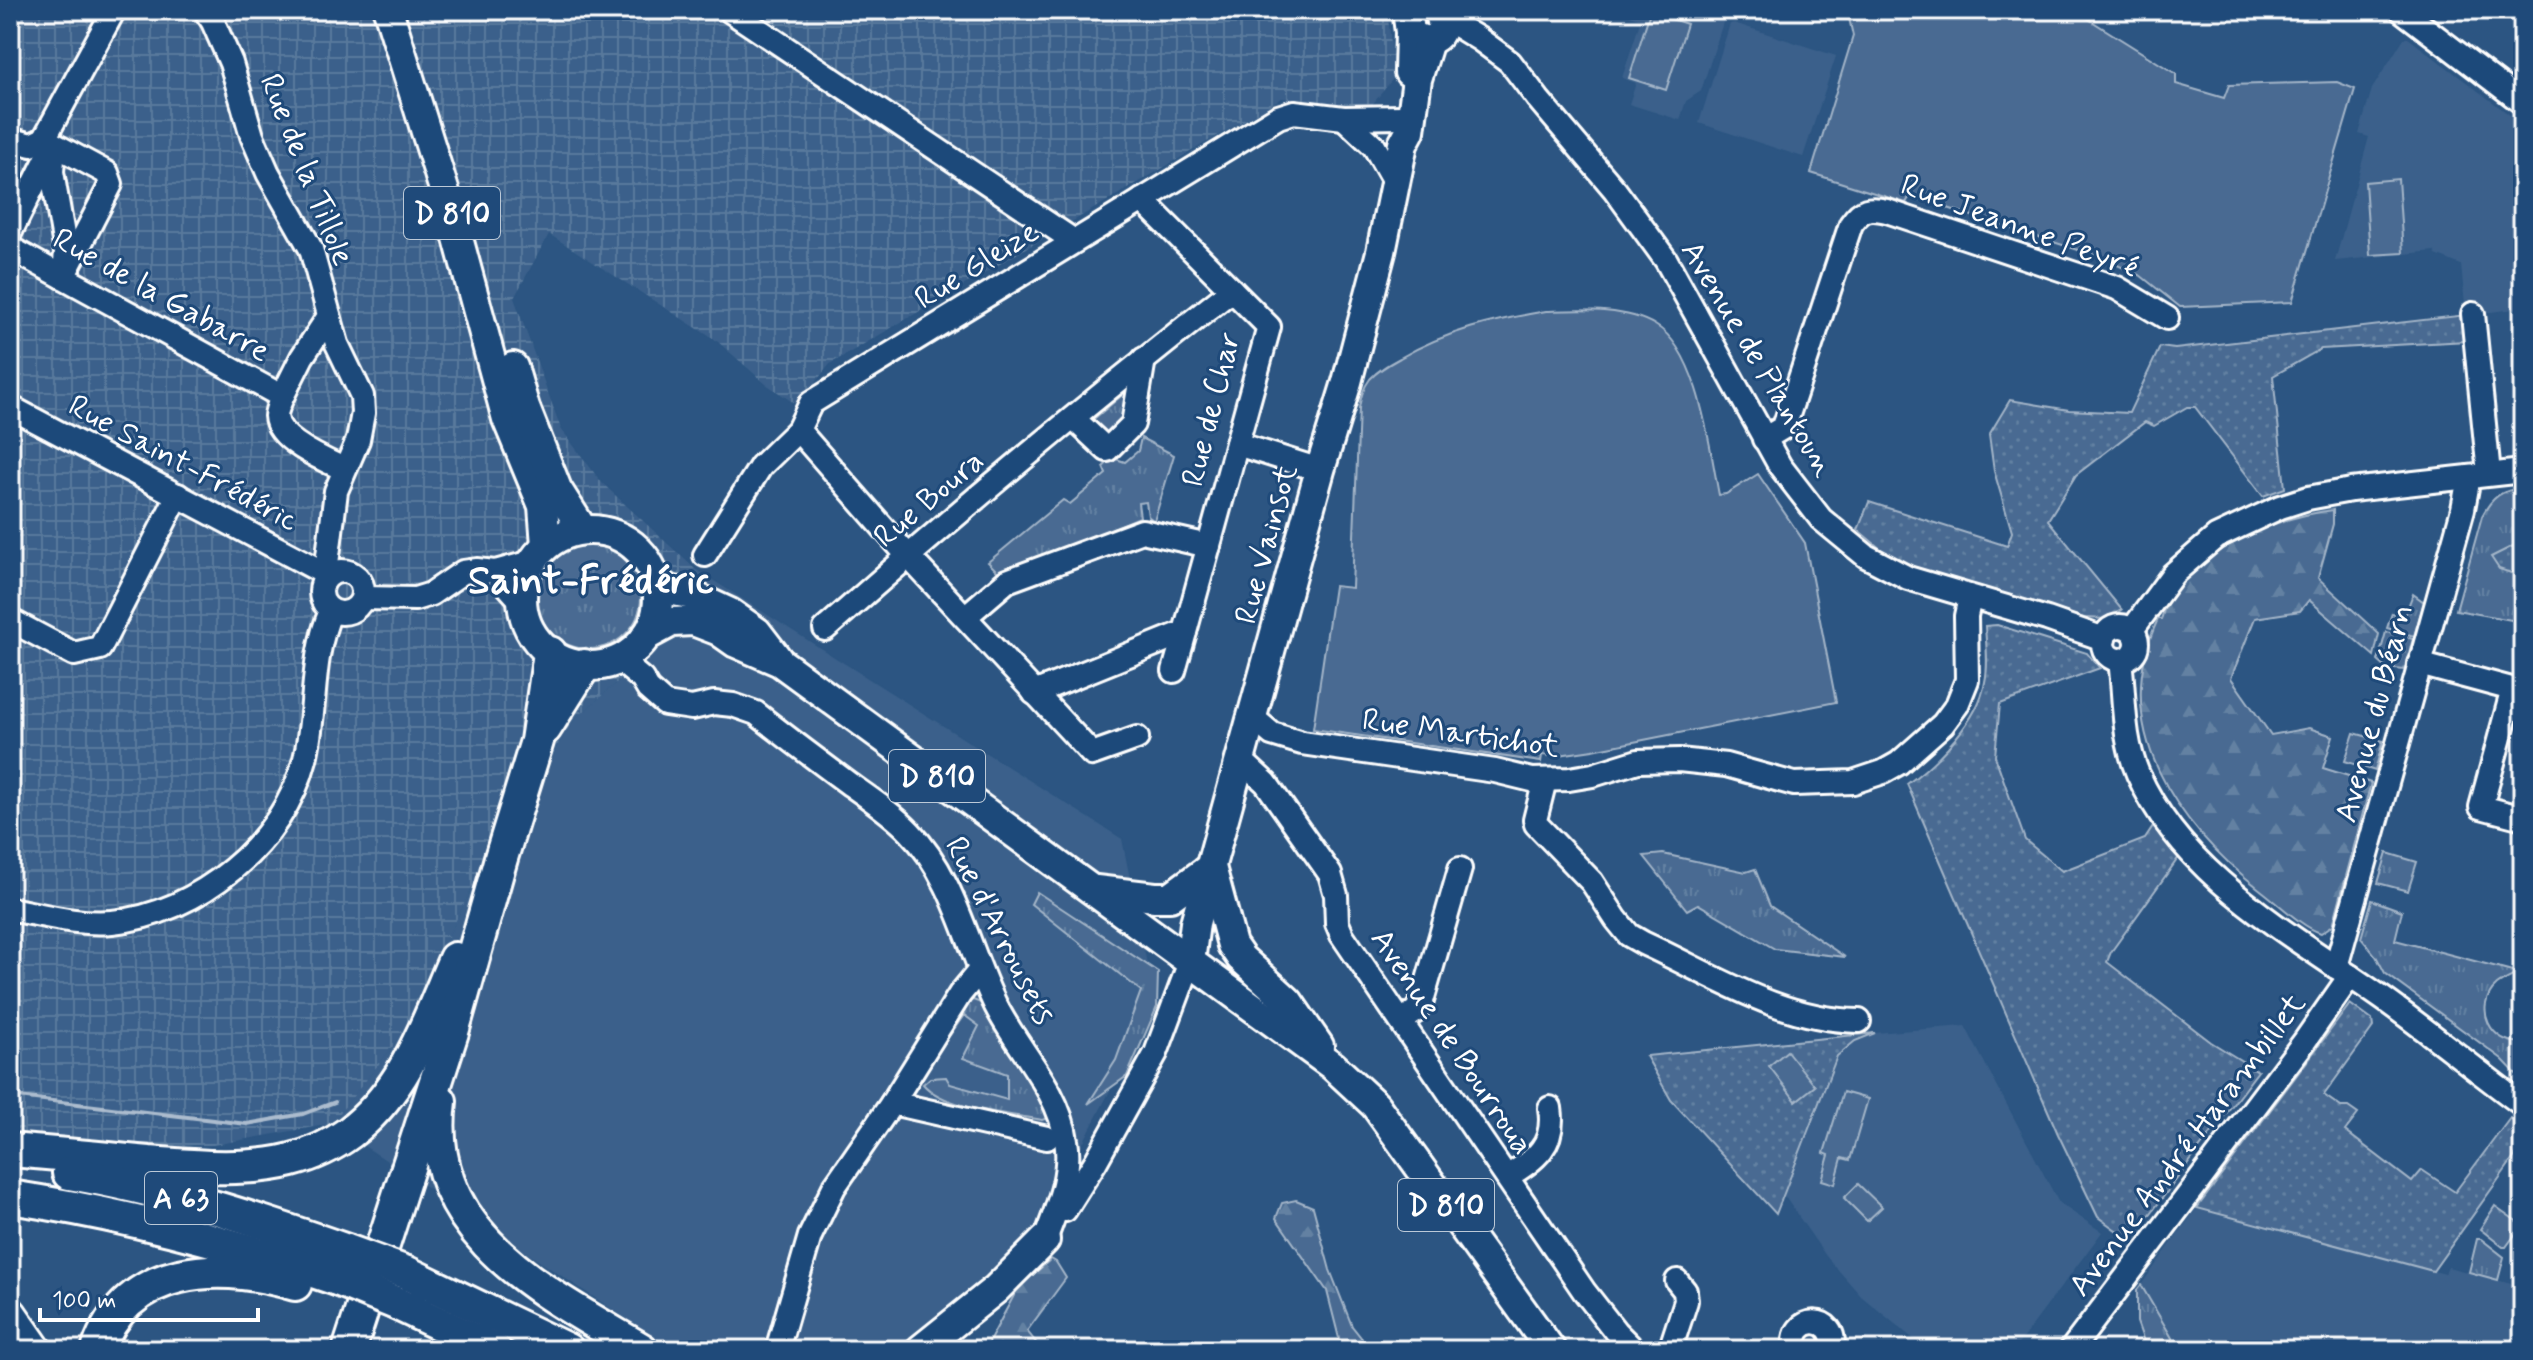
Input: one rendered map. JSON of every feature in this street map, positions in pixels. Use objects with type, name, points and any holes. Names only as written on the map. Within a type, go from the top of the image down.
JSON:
[{"type":"highway","points":[[349,1350],[452,1032],[537,741],[550,653]]},
{"type":"highway","points":[[537,741],[584,666]]},
{"type":"highway","points":[[10,1150],[240,1168],[287,1162],[328,1147],[372,1112],[402,1074],[501,858]]},
{"type":"highway","points":[[452,1032],[440,1107],[439,1137],[445,1176],[457,1206],[477,1234],[509,1264],[642,1350]]},
{"type":"highway","name":"A 63","points":[[10,1164],[90,1177],[190,1200],[271,1224],[338,1275]]},
{"type":"highway","name":"A 63","points":[[10,1197],[129,1218],[200,1236],[338,1275],[398,1298],[567,1350]]},
{"type":"highway","points":[[98,1350],[110,1323],[131,1299],[158,1283],[184,1274],[216,1271],[257,1276],[338,1275]]},
{"type":"highway","points":[[398,1298],[486,1350]]},
{"type":"highway","name":"A 63","points":[[398,1298],[495,1350]]},
{"type":"highway","points":[[10,1314],[35,1350]]},
{"type":"main road","name":"D 810","points":[[388,10],[451,212],[507,419],[543,506],[539,553]]},
{"type":"main road","name":"D 810","points":[[406,10],[525,408],[557,489],[583,530]]},
{"type":"main road","name":"Rue Vainsot","points":[[1190,962],[1195,923],[1381,252],[1403,130],[1410,131],[1427,25]]},
{"type":"main road","points":[[583,530],[604,531],[625,539],[641,553],[653,571],[658,596],[656,615],[634,647],[602,665],[584,666],[566,662],[550,653],[535,639],[526,621],[522,602],[523,582],[539,553],[557,538],[583,530]]},
{"type":"main road","name":"D 810","points":[[655,581],[669,590],[697,597],[730,613],[757,632],[780,662]]},
{"type":"main road","name":"D 810","points":[[634,647],[672,622],[693,621],[780,662],[1333,1066],[1375,1105],[1551,1350]]},
{"type":"main road","points":[[1095,890],[1170,897],[1211,867],[1232,945],[1241,958],[1288,1001],[1333,1066]]},
{"type":"main road","name":"Rue d'Arrousets","points":[[920,1350],[996,1289],[1045,1240]]},
{"type":"street","name":"Rue de la Gabarre","points":[[10,233],[49,142],[114,10]]},
{"type":"street","name":"Rue de la Tillole","points":[[205,10],[231,63],[252,136],[268,173],[311,249],[337,344],[362,396],[363,413],[358,440],[336,491],[329,538],[335,574]]},
{"type":"street","points":[[729,10],[1074,241]]},
{"type":"street","points":[[2401,10],[2523,103]]},
{"type":"street","name":"Avenue de Plantoun","points":[[1427,25],[1474,48],[1538,99],[1615,190],[1666,260],[1764,439],[1802,498],[1821,519],[1854,548],[1908,578],[2104,639]]},
{"type":"street","name":"Rue Gleize","points":[[705,555],[761,466],[798,430],[811,403],[1074,241],[1278,117],[1294,112],[1403,130]]},
{"type":"street","points":[[1344,118],[1374,146],[1395,183]]},
{"type":"street","points":[[1374,146],[1403,130]]},
{"type":"street","points":[[10,139],[31,145],[49,142],[107,173],[111,184],[63,277]]},
{"type":"street","points":[[49,142],[66,252],[63,277]]},
{"type":"street","name":"Rue de Char","points":[[1142,200],[1269,327],[1174,671]]},
{"type":"street","name":"Rue Jeanne Peyré","points":[[1764,439],[1784,427],[1851,224],[1866,208],[1887,211],[2117,288],[2167,318]]},
{"type":"street","name":"Rue de la Gabarre","points":[[10,248],[282,397]]},
{"type":"street","name":"Rue Boura","points":[[825,629],[1144,359],[1232,290]]},
{"type":"street","name":"Avenue du Béarn","points":[[2343,972],[2419,664],[2463,509],[2479,475],[2473,314]]},
{"type":"street","name":"Rue de la Gabarre","points":[[329,316],[302,357],[276,415],[284,434],[320,458],[344,469]]},
{"type":"street","points":[[1074,419],[1107,450],[1133,424],[1144,359]]},
{"type":"street","name":"Rue Saint-Frédéric","points":[[10,407],[335,574]]},
{"type":"street","points":[[798,430],[908,556],[1092,754],[1137,738]]},
{"type":"street","points":[[1237,444],[1320,470]]},
{"type":"street","points":[[2132,630],[2173,574],[2216,537],[2280,507],[2351,490],[2523,471]]},
{"type":"street","points":[[10,620],[74,654],[100,648],[178,495]]},
{"type":"street","points":[[965,617],[1007,581],[1142,531],[1209,546]]},
{"type":"street","points":[[363,598],[415,599],[431,594],[463,572],[495,572],[539,553]]},
{"type":"street","points":[[495,572],[522,602]]},
{"type":"street","points":[[335,574],[358,578],[364,591],[363,598],[350,612],[337,613],[331,611],[321,598],[321,590],[335,574]]},
{"type":"street","name":"Rue Martichot","points":[[1252,717],[1272,734],[1302,743],[1518,777],[1545,780],[1593,775],[1638,761],[1690,760],[1726,765],[1794,784],[1843,784],[1883,772],[1899,763],[1943,724],[1963,693],[1967,680],[1966,616],[1970,597]]},
{"type":"street","points":[[10,909],[86,922],[112,922],[145,916],[207,889],[235,866],[281,816],[294,792],[305,760],[311,725],[320,636],[331,611]]},
{"type":"street","points":[[2121,625],[2132,630],[2137,638],[2136,649],[2130,657],[2120,660],[2109,655],[2103,645],[2106,634],[2121,625]]},
{"type":"street","points":[[1034,693],[1185,632]]},
{"type":"street","name":"Rue d'Arrousets","points":[[634,647],[642,679],[665,704],[692,708],[714,703],[733,705],[756,713],[908,830],[928,852],[997,1008],[1063,1121],[1074,1182]]},
{"type":"street","points":[[2120,660],[2126,734],[2132,757],[2155,805],[2196,858],[2235,894],[2438,1039],[2523,1105]]},
{"type":"street","points":[[2419,664],[2518,691],[2481,807],[2523,818]]},
{"type":"street","name":"Avenue de Bourroua","points":[[1241,760],[1266,783],[1330,874],[1336,895],[1337,923],[1342,935],[1584,1291],[1634,1350]]},
{"type":"street","points":[[1545,780],[1536,824],[1592,882],[1629,935],[1778,1007],[1836,1021],[1859,1021]]},
{"type":"street","points":[[1401,1021],[1416,1011],[1422,1001],[1460,869]]},
{"type":"street","name":"Rue d'Arrousets","points":[[1045,1240],[1074,1182],[1156,1053],[1190,962]]},
{"type":"street","points":[[777,1350],[810,1236],[834,1187],[892,1103],[960,994],[980,970]]},
{"type":"street","name":"Avenue André Harambillet","points":[[2071,1350],[2219,1152],[2232,1139],[2343,972]]},
{"type":"street","points":[[892,1103],[1047,1138]]},
{"type":"street","points":[[1507,1177],[1539,1155],[1546,1144],[1552,1122],[1550,1108]]},
{"type":"street","points":[[1670,1350],[1686,1301],[1685,1291],[1677,1281]]},
{"type":"street","points":[[1796,1350],[1794,1338],[1797,1332],[1801,1326],[1814,1322],[1831,1332],[1834,1339],[1832,1350]]},
{"type":"shaded area","points":[[10,10],[1387,10],[1395,76],[1371,106],[1282,98],[830,364],[797,405],[766,384],[717,341],[549,234],[514,298],[561,429],[602,483],[695,569],[665,640],[572,722],[477,877],[399,1039],[331,1124],[213,1145],[71,1149],[10,1139]]},
{"type":"shaded area","points":[[1614,10],[1727,10],[1701,91],[1686,101],[1680,120],[1629,104],[1636,83],[1622,78],[1641,19]]},
{"type":"shaded area","points":[[1730,24],[1836,56],[1803,157],[1699,123]]},
{"type":"shaded area","points":[[2404,38],[2523,125],[2523,308],[2466,315],[2461,265],[2436,255],[2434,251],[2335,261],[2369,137],[2359,134],[2372,89]]},
{"type":"shaded area","points":[[695,569],[1122,839],[1155,1004],[1033,1239],[971,1301],[905,1350],[674,1350],[331,1124],[399,1039],[477,877],[572,722],[665,640]]},
{"type":"shaded area","points":[[1965,1026],[2059,1203],[2102,1232],[2014,1350],[1927,1350],[1861,1296],[1826,1256],[1783,1194],[1837,1056],[1855,1041],[1875,1033]]},
{"type":"shaded area","points":[[2197,1208],[2445,1274],[2448,1267],[2515,1285],[2523,1276],[2523,1350],[2179,1350],[2141,1285]]},
{"type":"green space","points":[[1840,10],[2074,10],[2176,74],[2176,84],[2224,98],[2229,85],[2337,82],[2355,89],[2292,302],[2180,307],[2140,275],[2097,256],[1910,196],[1906,203],[1811,173],[1853,36],[1849,18]]},
{"type":"green space","points":[[1650,12],[1687,24],[1666,90],[1629,78]]},
{"type":"green space","points":[[2398,179],[2403,253],[2370,255],[2365,182]]},
{"type":"green space","points":[[1546,311],[1602,311],[1630,315],[1655,325],[1670,338],[1682,356],[1700,402],[1719,495],[1726,494],[1758,474],[1805,543],[1836,702],[1593,750],[1542,755],[1541,762],[1313,729],[1334,586],[1352,588],[1359,408],[1366,386],[1384,367],[1435,341],[1489,323]]},
{"type":"green space","points":[[2466,315],[2467,341],[2321,349],[2273,376],[2285,488],[2263,496],[2195,407],[2187,407],[2154,426],[2145,422],[2076,475],[2048,520],[2122,610],[2107,619],[2084,618],[1951,580],[1894,560],[1858,530],[1869,502],[2007,546],[2012,532],[1994,471],[1989,435],[2010,400],[2069,410],[2129,413],[2160,347],[2175,349]]},
{"type":"green space","points":[[1127,391],[1123,418],[1105,436],[1089,423]]},
{"type":"green space","points":[[1141,438],[1174,455],[1154,521],[1148,516],[1146,502],[1138,503],[1140,517],[1001,575],[988,562],[1063,500],[1070,504],[1106,474],[1103,467],[1113,458],[1125,462],[1138,451]]},
{"type":"green space","points":[[2523,488],[2523,622],[2456,610],[2482,516],[2498,496]]},
{"type":"green space","points":[[2333,510],[2333,524],[2318,578],[2379,634],[2374,656],[2309,600],[2300,611],[2255,618],[2231,678],[2271,735],[2309,728],[2333,736],[2323,768],[2371,783],[2333,925],[2321,933],[2299,921],[2231,865],[2203,837],[2159,772],[2146,736],[2141,699],[2144,660],[2158,619],[2161,619],[2171,597],[2193,571],[2210,557],[2249,535],[2291,519]]},
{"type":"green space","points":[[589,545],[609,549],[626,560],[637,577],[641,597],[637,617],[626,634],[609,645],[589,649],[569,645],[552,634],[541,617],[537,597],[541,577],[552,560],[569,549]]},
{"type":"green space","points":[[2515,545],[2523,550],[2520,566],[2511,573],[2499,569],[2491,557]]},
{"type":"green space","points":[[2413,594],[2424,602],[2414,636],[2387,628],[2392,613],[2404,617]]},
{"type":"green space","points":[[1997,625],[2087,653],[2100,668],[2000,704],[1995,756],[2025,840],[2062,871],[2145,839],[2153,827],[2179,857],[2107,962],[2211,1042],[2258,1071],[2127,1245],[2120,1233],[2098,1217],[2058,1134],[1907,784],[1955,739],[1974,711],[1986,675],[1985,626]]},
{"type":"green space","points":[[2386,632],[2413,639],[2404,670],[2386,668],[2378,661]]},
{"type":"green space","points":[[2354,733],[2383,741],[2375,771],[2345,761]]},
{"type":"green space","points":[[2387,853],[2417,862],[2408,891],[2378,883]]},
{"type":"green space","points":[[1663,854],[1746,872],[1755,869],[1770,906],[1845,957],[1775,949],[1698,904],[1687,910],[1644,856]]},
{"type":"green space","points":[[1037,892],[1158,972],[1157,1007],[1127,1076],[1088,1104],[1116,1060],[1141,991],[1031,904]]},
{"type":"green space","points":[[2372,900],[2402,911],[2395,940],[2516,972],[2490,994],[2486,1014],[2494,1032],[2512,1042],[2523,1042],[2523,1081],[2502,1059],[2385,973],[2361,938]]},
{"type":"green space","points":[[973,1000],[981,1003],[1040,1099],[1048,1118],[1042,1120],[961,1105],[923,1084],[930,1078],[946,1077],[950,1084],[1007,1100],[1007,1074],[963,1058],[979,1026],[964,1015],[927,1068],[923,1068],[966,1002]]},
{"type":"green space","points":[[2350,1004],[2372,1020],[2373,1027],[2324,1095],[2358,1114],[2345,1131],[2412,1182],[2422,1170],[2455,1192],[2510,1118],[2523,1127],[2523,1145],[2433,1271],[2197,1208]]},
{"type":"green space","points":[[1875,1033],[1855,1041],[1837,1056],[1776,1214],[1671,1100],[1646,1056]]},
{"type":"green space","points":[[1787,1051],[1815,1086],[1796,1101],[1769,1066]]},
{"type":"green space","points":[[1843,1092],[1868,1099],[1850,1160],[1842,1158],[1835,1184],[1822,1180],[1829,1155],[1824,1153]]},
{"type":"green space","points":[[1858,1184],[1882,1207],[1867,1221],[1844,1198]]},
{"type":"green space","points":[[1296,1200],[1313,1207],[1330,1270],[1352,1326],[1371,1350],[1342,1350],[1327,1291],[1276,1218],[1282,1203]]},
{"type":"green space","points":[[2495,1206],[2522,1225],[2506,1247],[2480,1229]]},
{"type":"green space","points":[[2477,1239],[2504,1257],[2498,1280],[2469,1272]]},
{"type":"green space","points":[[1051,1259],[1066,1278],[1027,1331],[1042,1350],[987,1350],[1018,1288]]},
{"type":"green space","points":[[2141,1285],[2179,1350],[2161,1350],[2157,1345],[2147,1350],[2137,1322],[2137,1290]]},
{"type":"waterway","points":[[10,1096],[247,1124],[303,1114],[335,1102]]},
{"type":"district","name":"Saint-Frédéric","points":[[591,579]]}]
